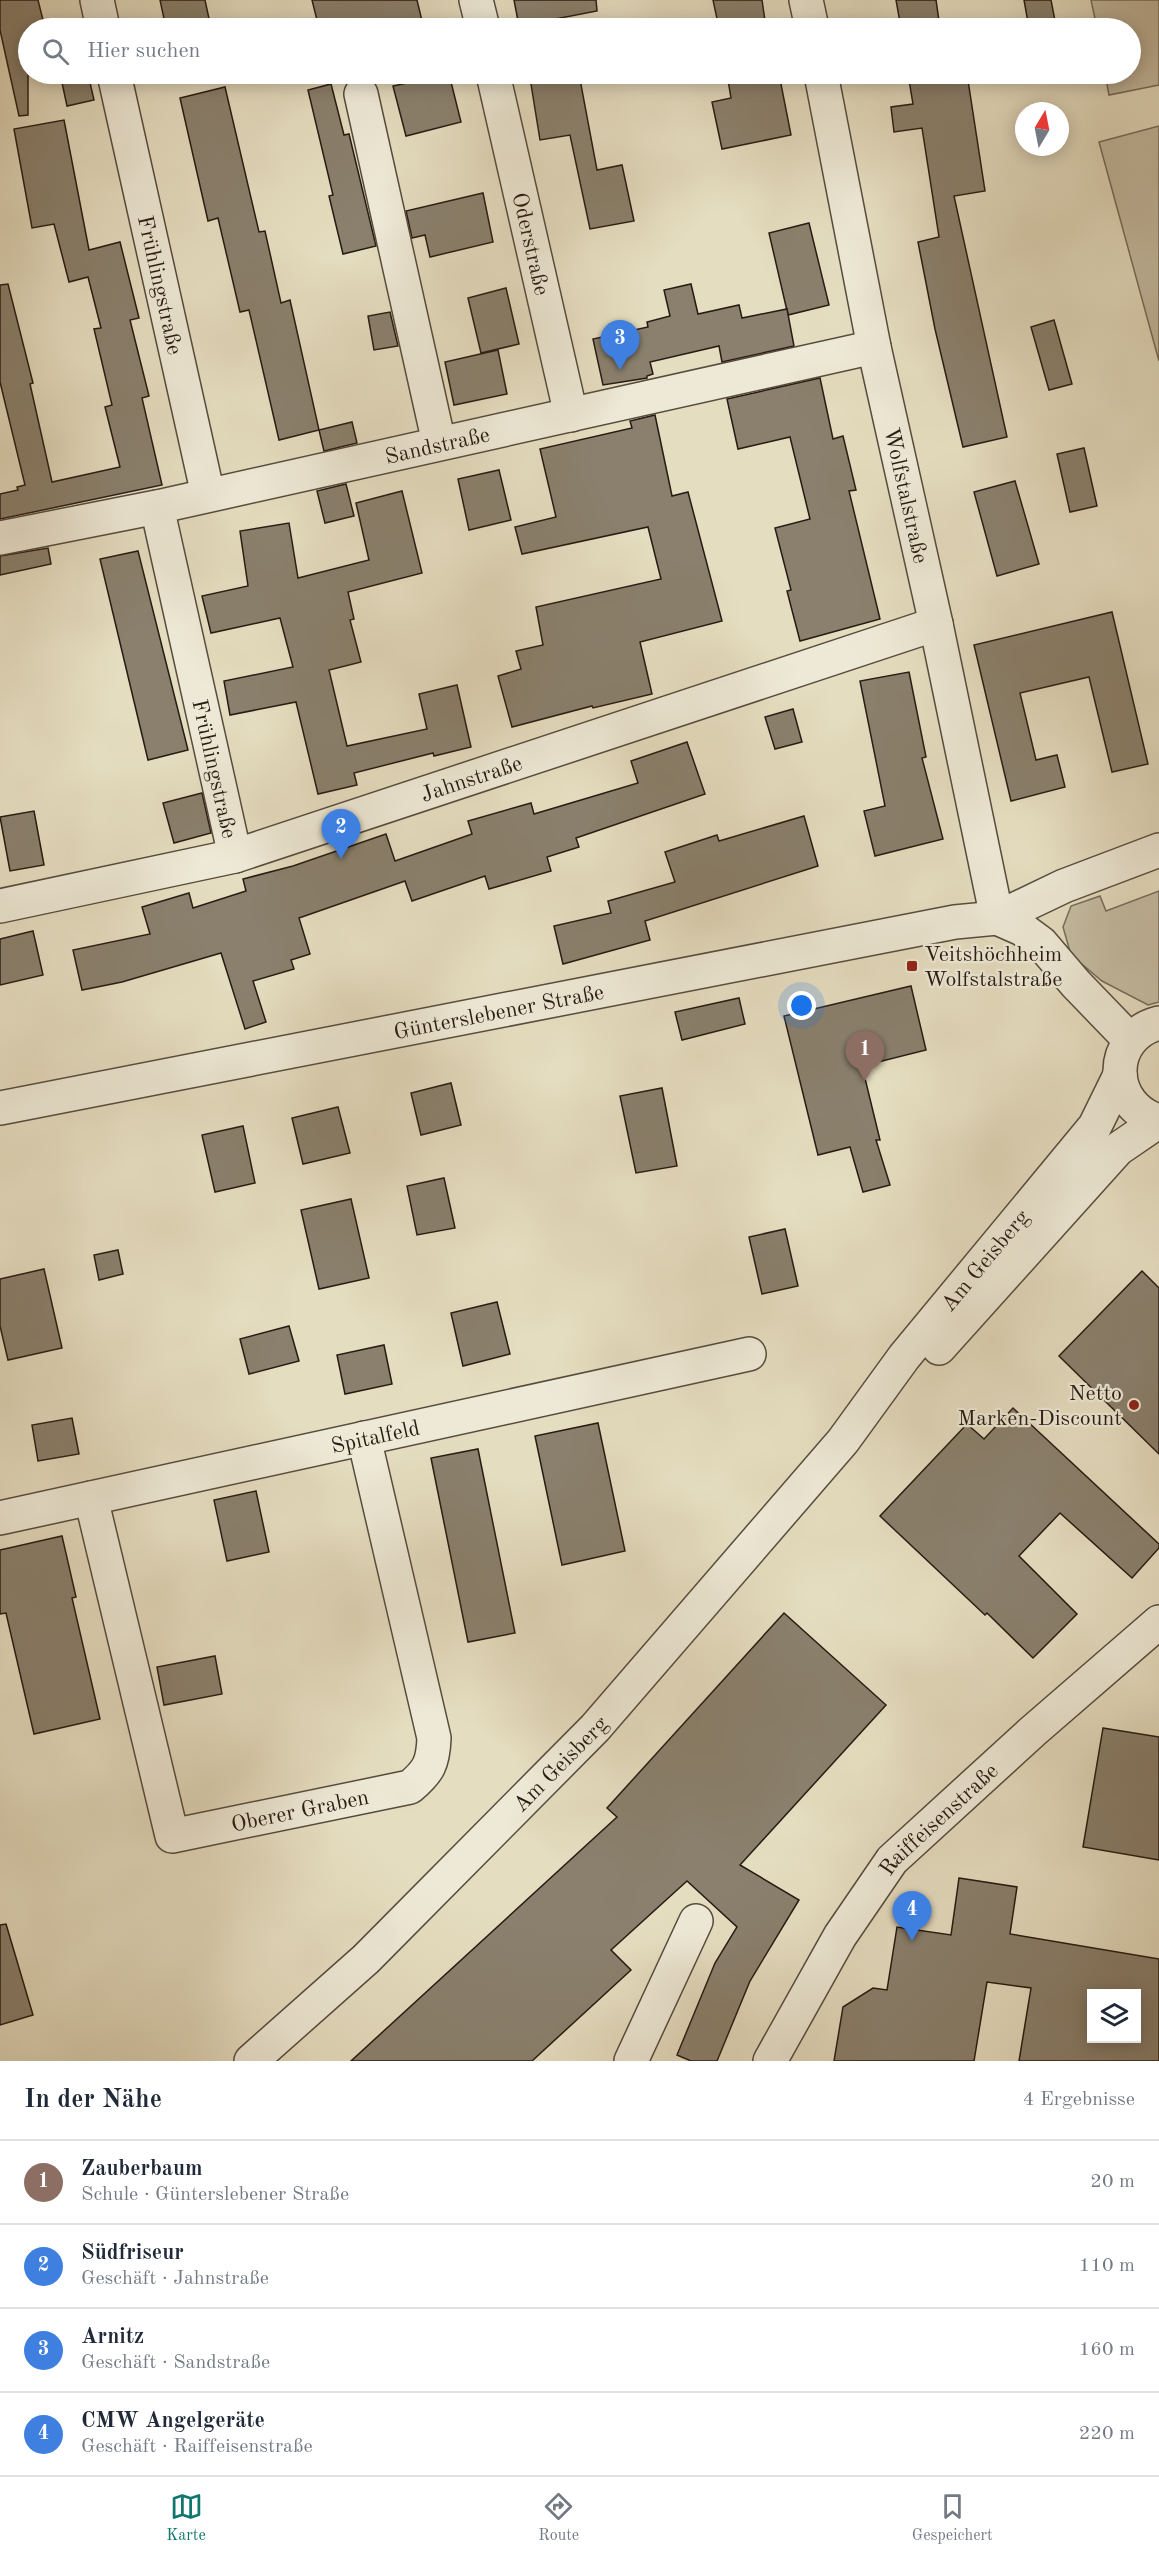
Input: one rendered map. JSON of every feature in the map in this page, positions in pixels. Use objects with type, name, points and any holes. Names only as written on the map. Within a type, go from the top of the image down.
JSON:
[{"type":"street","points":[[97,0],[102,18]]},
{"type":"street","points":[[477,0],[481,18]]},
{"type":"street","points":[[806,0],[810,18]]},
{"type":"street","name":"Frühlingstraße","points":[[116,84],[208,495]]},
{"type":"street","name":"Oderstraße","points":[[495,84],[571,415]]},
{"type":"street","name":"Wolfstalstraße","points":[[823,84],[874,347],[936,624],[998,918]]},
{"type":"street","points":[[361,94],[439,443]]},
{"type":"street","name":"Sandstraße","points":[[0,538],[157,507],[874,347]]},
{"type":"street","name":"Frühlingstraße","points":[[157,507],[235,856]]},
{"type":"street","name":"Jahnstraße","points":[[0,906],[235,856],[936,624]]},
{"type":"street","name":"Günterslebener Straße","points":[[0,1108],[955,922],[998,918],[1064,886],[1159,850]]},
{"type":"street","points":[[998,918],[1022,929],[1041,943],[1076,984],[1130,1040],[1140,1031],[1159,1023]]},
{"type":"street","name":"Am Geisberg","points":[[251,2061],[366,1959],[595,1728],[843,1441],[903,1357],[1095,1126],[1120,1075],[1123,1052],[1130,1040]]},
{"type":"street","points":[[1120,1075],[1122,1088],[1135,1108],[1159,1121]]},
{"type":"street","name":"Am Geisberg","points":[[843,1441],[917,1371],[1118,1149],[1159,1121]]},
{"type":"street","name":"Spitalfeld","points":[[0,1518],[749,1354]]},
{"type":"street","name":"Oberer Graben","points":[[91,1498],[172,1836],[410,1787],[425,1774],[433,1757],[434,1738],[364,1438]]},
{"type":"street","name":"Raiffeisenstraße","points":[[770,2061],[840,1936],[892,1860],[1032,1732],[1159,1622]]},
{"type":"street","points":[[631,2061],[696,1922]]},
{"type":"shaded area","points":[[1091,0],[1159,0],[1159,85],[1109,95],[1107,84],[1141,84],[1141,18],[1095,18]]},
{"type":"shaded area","points":[[1159,126],[1159,361],[1099,142]]},
{"type":"shaded area","points":[[1159,891],[1159,1002],[1148,1005],[1102,981],[1071,955],[1063,927],[1071,906],[1100,896],[1106,911]]},
{"type":"building","points":[[0,0],[38,0],[42,18],[18,18],[18,84],[28,84],[28,115],[19,116],[0,30]]},
{"type":"building","points":[[160,0],[205,0],[209,18],[164,18]]},
{"type":"building","points":[[312,0],[417,0],[421,18],[316,18]]},
{"type":"building","points":[[514,0],[596,0],[597,11],[561,18],[517,18]]},
{"type":"building","points":[[713,0],[762,0],[765,18],[717,18]]},
{"type":"building","points":[[896,0],[936,0],[939,18],[899,18]]},
{"type":"building","points":[[1024,0],[1051,0],[1054,18],[1027,18]]},
{"type":"building","points":[[62,84],[90,84],[94,100],[67,106]]},
{"type":"building","points":[[331,84],[344,135],[349,134],[376,246],[343,254],[329,196],[333,195],[308,90]]},
{"type":"building","points":[[452,84],[461,122],[406,136],[393,86]]},
{"type":"building","points":[[531,84],[581,84],[597,170],[622,165],[634,221],[590,229],[570,135],[540,140]]},
{"type":"building","points":[[729,84],[781,84],[791,135],[722,149],[712,102],[731,98]]},
{"type":"building","points":[[910,84],[969,84],[985,191],[954,196],[1007,437],[963,447],[935,329],[918,242],[939,237],[922,128],[894,132],[891,107],[913,104]]},
{"type":"building","points":[[225,87],[259,232],[265,231],[281,303],[290,300],[319,430],[279,440],[249,310],[240,312],[218,218],[208,221],[180,98]]},
{"type":"building","points":[[64,120],[89,250],[120,242],[139,318],[130,320],[149,396],[142,398],[162,485],[0,519],[0,494],[18,490],[17,487],[25,485],[0,382],[0,285],[8,284],[33,383],[30,384],[52,482],[120,467],[105,407],[112,405],[94,329],[101,328],[88,277],[69,282],[54,224],[32,228],[14,129]]},
{"type":"building","points":[[483,193],[493,242],[430,257],[425,235],[412,238],[406,211]]},
{"type":"building","points":[[809,223],[829,305],[788,315],[769,233]]},
{"type":"building","points":[[691,284],[698,314],[739,305],[742,318],[787,309],[794,346],[722,362],[719,346],[650,362],[653,374],[647,378],[603,385],[593,339],[648,327],[647,322],[670,316],[664,290]]},
{"type":"building","points":[[506,288],[519,344],[481,353],[468,298]]},
{"type":"building","points":[[390,312],[398,346],[374,350],[368,316]]},
{"type":"building","points":[[1054,320],[1072,384],[1049,390],[1031,327]]},
{"type":"building","points":[[498,350],[507,394],[454,405],[445,362]]},
{"type":"building","points":[[820,378],[833,439],[843,436],[856,490],[849,491],[880,619],[800,641],[787,591],[791,590],[775,528],[810,519],[790,437],[738,449],[727,399]]},
{"type":"building","points":[[655,415],[672,496],[688,492],[722,621],[640,642],[652,694],[593,708],[592,706],[512,727],[498,676],[521,669],[516,651],[543,645],[536,607],[661,579],[648,527],[522,554],[515,527],[556,517],[540,449],[632,428],[630,421]]},
{"type":"building","points":[[352,422],[357,443],[324,451],[319,430]]},
{"type":"building","points":[[1084,448],[1097,506],[1070,512],[1057,454]]},
{"type":"building","points":[[499,470],[511,520],[469,530],[458,479]]},
{"type":"building","points":[[1015,481],[1039,564],[997,576],[974,492]]},
{"type":"building","points":[[346,484],[354,516],[325,523],[317,491]]},
{"type":"building","points":[[402,491],[422,573],[348,592],[354,619],[350,620],[361,662],[329,670],[347,746],[427,729],[419,694],[457,685],[471,747],[434,756],[433,753],[354,773],[357,785],[318,794],[296,702],[230,715],[224,681],[293,667],[280,618],[211,633],[202,596],[248,586],[240,531],[289,523],[298,578],[369,560],[356,503]]},
{"type":"building","points":[[48,548],[51,564],[0,575],[0,556]]},
{"type":"building","points":[[138,551],[188,750],[148,760],[100,559]]},
{"type":"building","points":[[1112,612],[1148,764],[1112,772],[1089,677],[1020,693],[1036,760],[1057,755],[1065,787],[1011,801],[974,645]]},
{"type":"building","points":[[909,672],[926,757],[922,758],[943,839],[875,856],[864,811],[885,806],[860,681]]},
{"type":"building","points":[[793,709],[802,742],[775,749],[765,717]]},
{"type":"building","points":[[687,742],[705,794],[576,838],[579,847],[547,857],[551,871],[489,889],[485,876],[412,901],[405,881],[299,918],[310,954],[291,960],[294,969],[253,981],[266,1022],[245,1029],[221,953],[122,982],[82,990],[73,950],[150,934],[142,907],[189,893],[193,908],[246,891],[243,879],[293,866],[386,834],[395,861],[472,834],[468,821],[531,803],[534,814],[638,783],[631,761]]},
{"type":"building","points":[[202,793],[211,833],[174,843],[163,803]]},
{"type":"building","points":[[34,811],[44,865],[10,871],[0,817]]},
{"type":"building","points":[[804,816],[818,866],[645,921],[650,940],[563,964],[554,926],[611,913],[608,901],[675,882],[665,852],[717,835],[719,841]]},
{"type":"building","points":[[33,931],[43,975],[0,985],[0,939]]},
{"type":"building","points":[[911,986],[926,1050],[862,1066],[880,1140],[876,1140],[890,1185],[863,1192],[850,1147],[818,1155],[784,1016]]},
{"type":"building","points":[[739,998],[745,1024],[682,1040],[675,1012]]},
{"type":"building","points":[[451,1083],[461,1125],[421,1135],[411,1093]]},
{"type":"building","points":[[662,1088],[677,1166],[636,1173],[620,1096]]},
{"type":"building","points":[[338,1107],[350,1153],[303,1164],[292,1118]]},
{"type":"building","points":[[243,1126],[255,1183],[215,1192],[202,1135]]},
{"type":"building","points":[[444,1178],[455,1228],[417,1235],[407,1186]]},
{"type":"building","points":[[351,1199],[369,1278],[319,1289],[301,1210]]},
{"type":"building","points":[[785,1229],[798,1286],[762,1294],[749,1237]]},
{"type":"building","points":[[118,1250],[123,1274],[99,1280],[94,1255]]},
{"type":"building","points":[[44,1269],[62,1348],[8,1360],[0,1326],[0,1279]]},
{"type":"building","name":"Netto Marken-Discount","points":[[1142,1271],[1159,1288],[1159,1454],[1059,1356]]},
{"type":"building","points":[[497,1302],[510,1354],[463,1366],[451,1313]]},
{"type":"building","points":[[289,1326],[299,1361],[249,1374],[240,1339]]},
{"type":"building","points":[[384,1345],[392,1384],[345,1394],[337,1355]]},
{"type":"building","points":[[1013,1408],[1159,1544],[1159,1548],[1132,1578],[1060,1513],[1019,1556],[1077,1614],[1033,1658],[880,1516],[967,1424],[984,1439]]},
{"type":"building","points":[[72,1418],[79,1454],[38,1461],[32,1425]]},
{"type":"building","points":[[598,1423],[625,1551],[562,1565],[535,1436]]},
{"type":"building","points":[[478,1449],[515,1633],[468,1642],[431,1458]]},
{"type":"building","points":[[256,1491],[269,1552],[227,1561],[214,1500]]},
{"type":"building","points":[[62,1536],[76,1597],[72,1598],[100,1719],[34,1734],[6,1613],[0,1614],[0,1550]]},
{"type":"building","points":[[784,1613],[886,1705],[740,1865],[799,1900],[750,1981],[717,2061],[691,2061],[677,2055],[715,1963],[737,1927],[687,1881],[611,1950],[631,1970],[532,2061],[351,2061],[617,1817],[607,1808]]},
{"type":"building","points":[[215,1656],[222,1694],[164,1705],[157,1667]]},
{"type":"building","points":[[1103,1728],[1159,1737],[1159,1860],[1083,1847]]},
{"type":"building","points":[[959,1878],[1017,1887],[1010,1934],[1159,1959],[1159,2061],[1019,2061],[1031,1988],[987,1982],[974,2061],[834,2061],[843,2007],[873,1988],[887,1990],[897,1927],[951,1935]]},
{"type":"building","points":[[6,1924],[33,2015],[0,2025],[0,1925]]},
{"type":"place","name":"Arnitz","points":[[620,370]]},
{"type":"place","name":"Südfriseur","points":[[341,859]]},
{"type":"place","name":"Veitshöchheim Wolfstalstraße","points":[[912,966]]},
{"type":"place","name":"Zauberbaum","points":[[865,1081]]},
{"type":"place","name":"Netto Marken-Discount","points":[[1134,1405]]},
{"type":"place","name":"CMW Angelgeräte","points":[[912,1941]]}]
